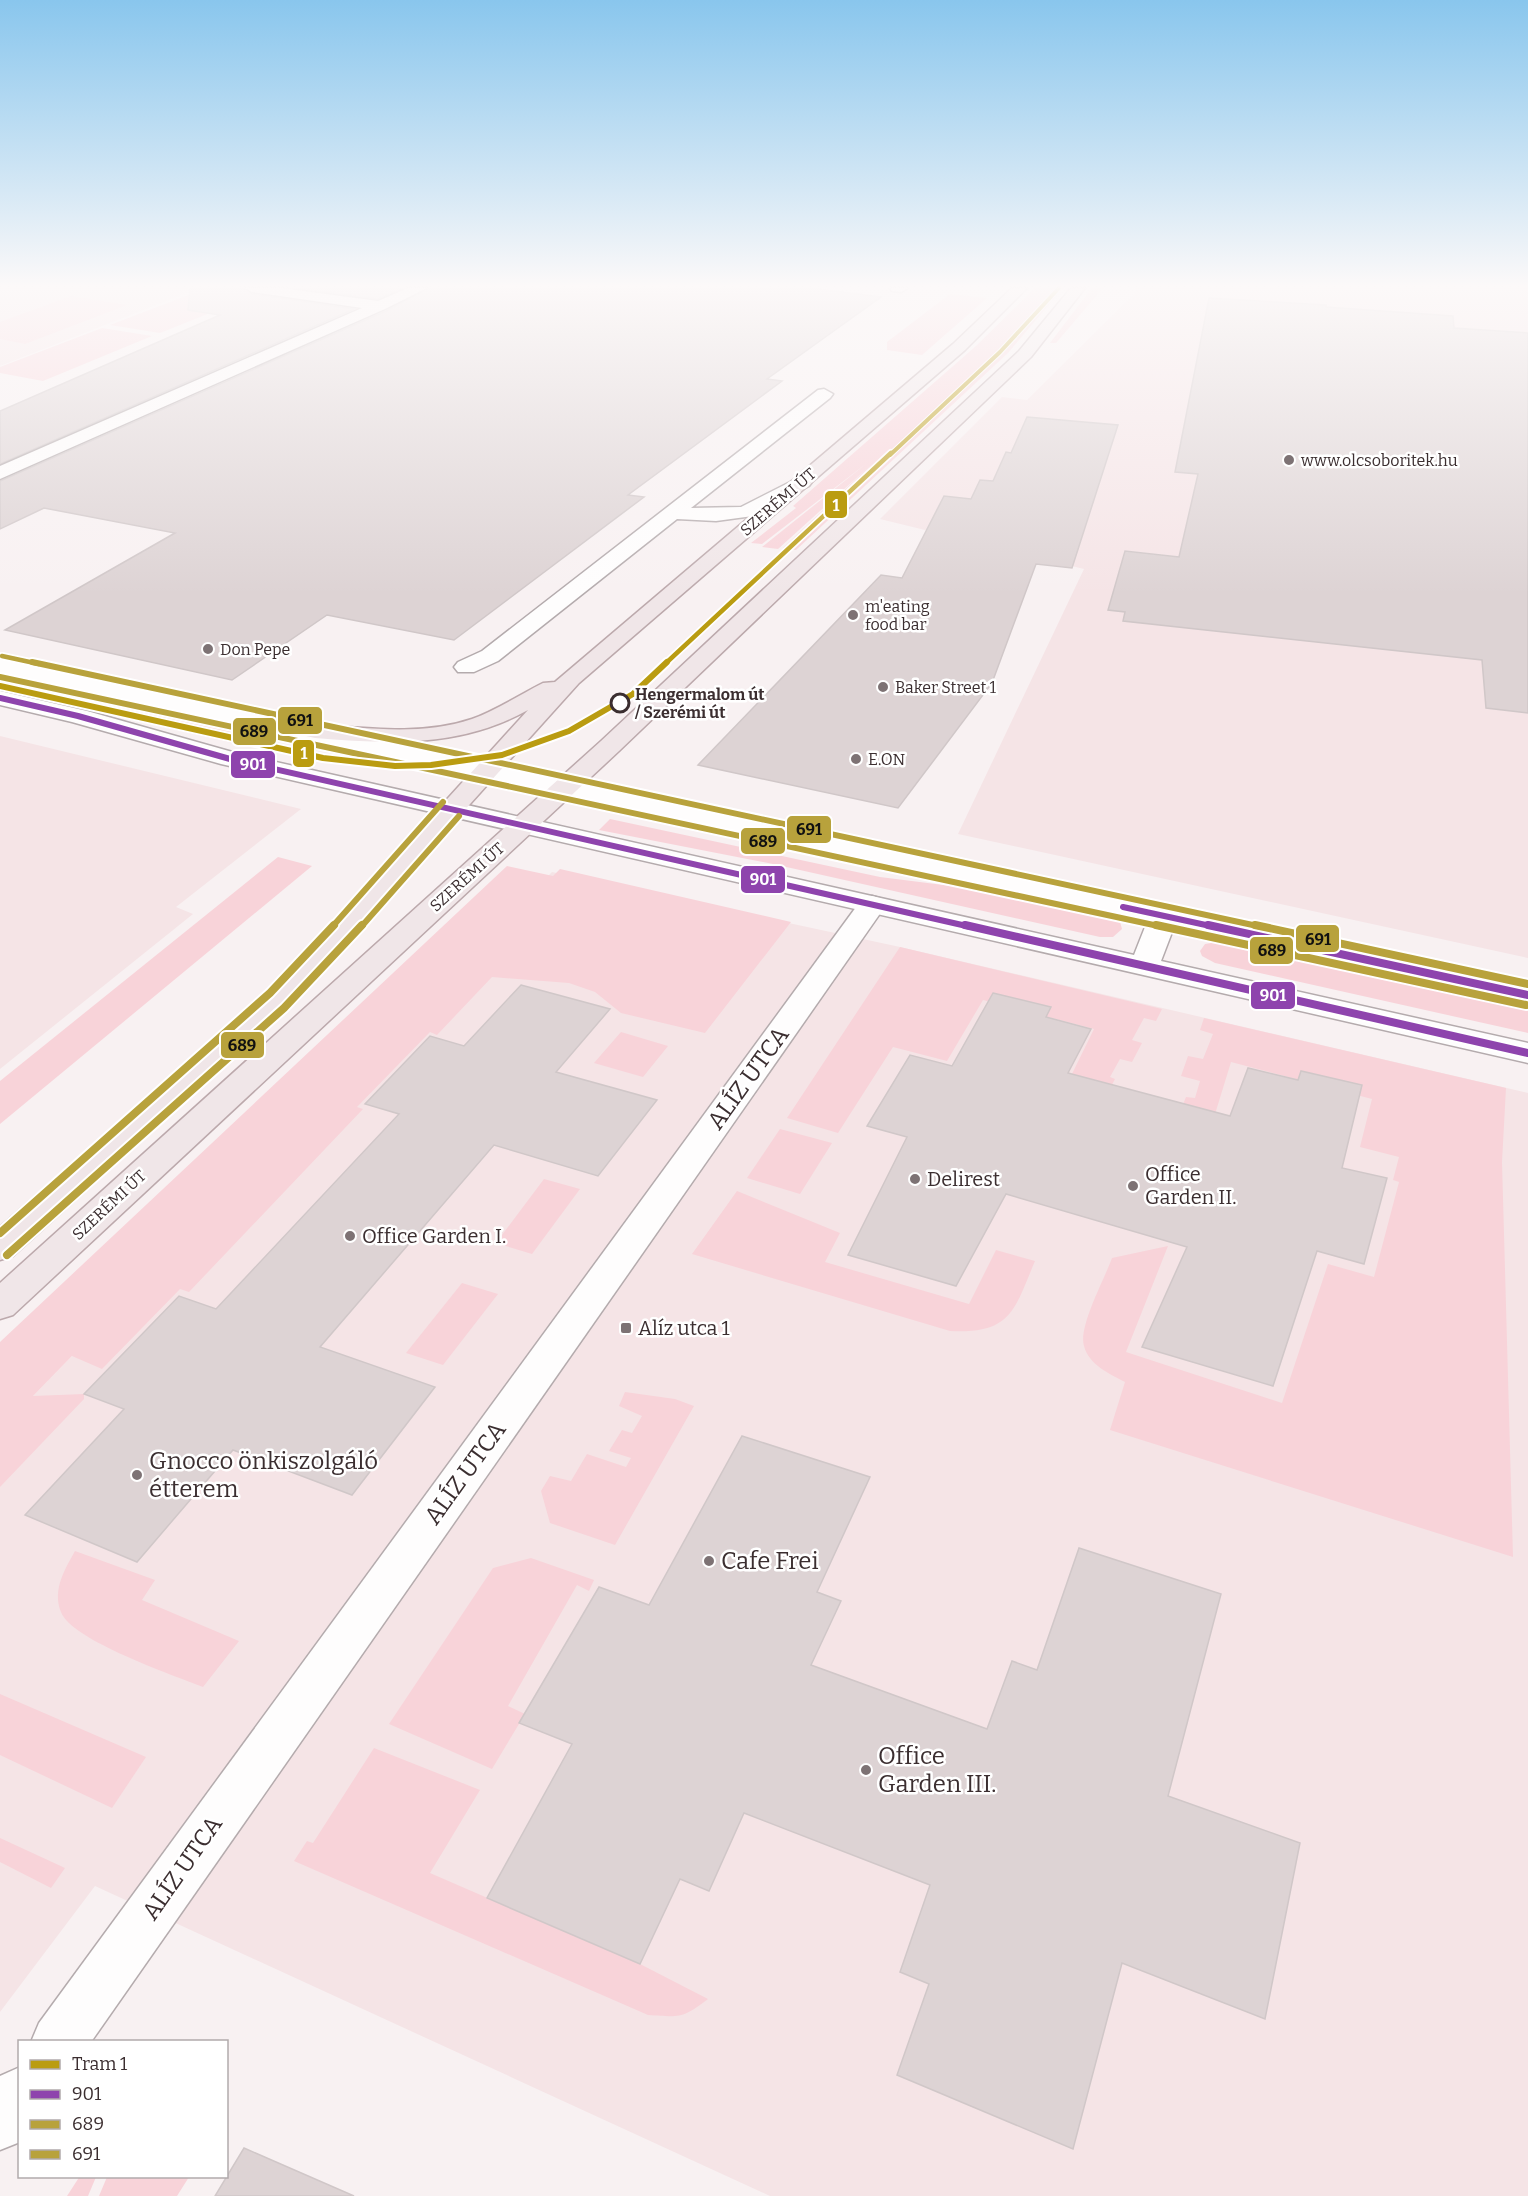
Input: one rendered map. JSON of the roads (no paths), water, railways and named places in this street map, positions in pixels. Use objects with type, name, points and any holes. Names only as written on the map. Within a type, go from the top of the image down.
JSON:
[{"type":"main road","name":"SZERÉMI ÚT","points":[[0,1247],[277,1001],[312,966],[485,770],[571,678],[908,390]]},
{"type":"main road","name":"SZERÉMI ÚT","points":[[0,1305],[564,788],[986,390]]},
{"type":"main road","points":[[315,731],[416,736],[454,730],[492,719],[571,678]]},
{"type":"street","points":[[0,473],[188,390]]},
{"type":"street","points":[[466,667],[490,656],[825,394]]},
{"type":"street","points":[[672,513],[716,515],[746,512],[802,482]]},
{"type":"street","points":[[672,513],[720,526],[727,534],[724,548]]},
{"type":"street","points":[[0,666],[315,731],[564,788],[1528,994]]},
{"type":"street","points":[[0,699],[78,716],[230,759],[1528,1053]]},
{"type":"street","name":"ALÍZ UTCA","points":[[59,2040],[872,905]]},
{"type":"street","points":[[1144,966],[1164,916]]},
{"type":"street","points":[[0,2122],[18,2098]]},
{"type":"tram line","name":"1","points":[[0,686],[306,754],[357,763],[395,766],[467,762],[536,745],[569,731],[633,694],[959,390]]},
{"type":"place","name":"www.olcsoboritek.hu","points":[[1289,460]]},
{"type":"place","name":"m'eating food bar","points":[[853,615]]},
{"type":"place","name":"Don Pepe","points":[[208,649]]},
{"type":"place","name":"Baker Street 1","points":[[883,687]]},
{"type":"place","name":"Hengermalom út / Szerémi út","points":[[620,703]]},
{"type":"place","name":"E.ON","points":[[856,759]]},
{"type":"place","name":"Delirest","points":[[915,1179]]},
{"type":"place","name":"Office Garden II.","points":[[1133,1186]]},
{"type":"place","name":"Office Garden I.","points":[[350,1236]]},
{"type":"place","name":"Alíz utca 1","points":[[626,1328]]},
{"type":"place","name":"Gnocco önkiszolgáló étterem","points":[[137,1475]]},
{"type":"place","name":"Cafe Frei","points":[[709,1561]]},
{"type":"place","name":"Office Garden III.","points":[[866,1770]]}]
